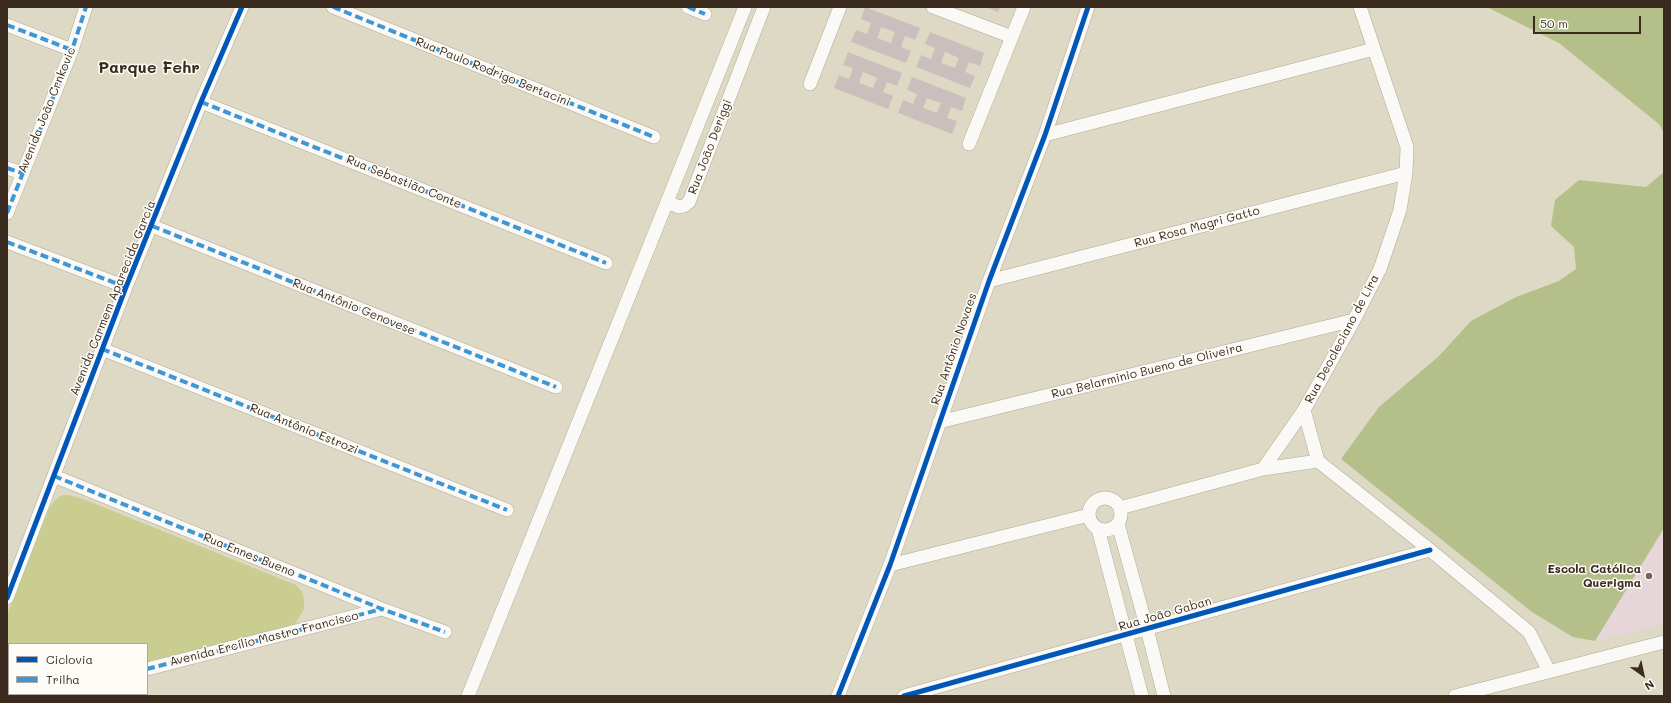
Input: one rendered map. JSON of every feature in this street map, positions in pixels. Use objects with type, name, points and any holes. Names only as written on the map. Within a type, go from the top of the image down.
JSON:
[{"type":"street","name":"Avenida João Crnkovic","points":[[7,212],[72,50],[86,7]]},
{"type":"street","name":"Avenida Carmem Aparecida Garcia","points":[[7,598],[126,287],[242,7]]},
{"type":"street","name":"Rua Paulo Rodrigo Bertacini","points":[[333,7],[654,137]]},
{"type":"street","points":[[688,7],[705,14]]},
{"type":"street","name":"Rua João Deriggi","points":[[745,7],[667,202],[679,207],[684,206],[689,202],[764,7]]},
{"type":"street","points":[[810,84],[840,7]]},
{"type":"street","points":[[933,7],[1012,37]]},
{"type":"street","points":[[969,144],[1024,7]]},
{"type":"street","name":"Rua Antônio Novaes","points":[[838,696],[890,565],[989,282],[1045,135],[1088,7]]},
{"type":"street","name":"Rua Deocleciano de Lira","points":[[1318,461],[1304,410],[1354,320],[1380,269],[1400,210],[1406,173],[1407,146],[1360,7]]},
{"type":"street","points":[[7,25],[72,50]]},
{"type":"street","points":[[1045,135],[1374,49]]},
{"type":"street","name":"Rua Sebastião Conte","points":[[202,102],[606,263]]},
{"type":"street","points":[[7,168],[22,174]]},
{"type":"street","name":"Rua Rosa Magri Gatto","points":[[989,282],[1406,173]]},
{"type":"street","points":[[468,696],[667,202]]},
{"type":"street","name":"Rua Antônio Genovese","points":[[152,226],[556,387]]},
{"type":"street","points":[[7,242],[126,287]]},
{"type":"street","name":"Rua Belarminio Bueno de Oliveira","points":[[939,422],[1354,320]]},
{"type":"street","name":"Rua Antônio Estrozi","points":[[102,349],[507,510]]},
{"type":"street","points":[[1263,469],[1304,410]]},
{"type":"street","points":[[1120,508],[1263,469],[1318,461],[1430,550],[1529,632],[1549,671]]},
{"type":"street","name":"Rua Ennes Bueno","points":[[54,476],[382,609],[445,632]]},
{"type":"street","points":[[1118,524],[1109,530],[1098,529],[1093,525],[1089,515],[1092,505],[1101,499],[1112,500],[1120,508],[1121,513],[1118,524],[1164,696]]},
{"type":"street","points":[[890,565],[1089,515]]},
{"type":"street","points":[[1098,529],[1142,696]]},
{"type":"street","name":"Rua João Gaban","points":[[904,696],[1430,550]]},
{"type":"street","name":"Avenida Ercílio Mastro Francisco","points":[[148,669],[382,609]]},
{"type":"street","points":[[1455,696],[1664,642]]},
{"type":"shaded area","name":"Escola Católica Querigma","points":[[1664,528],[1664,624],[1595,641]]},
{"type":"green space","points":[[1487,7],[1664,7],[1664,134],[1660,125],[1559,43]]},
{"type":"green space","points":[[1664,172],[1664,528],[1595,641],[1573,637],[1532,612],[1341,459],[1379,407],[1438,357],[1471,321],[1516,297],[1559,281],[1576,269],[1574,247],[1551,226],[1555,200],[1579,180],[1646,187]]},
{"type":"green space","points":[[62,495],[69,495],[86,500],[296,585],[302,592],[304,609],[296,623],[290,628],[148,664],[148,643],[8,643],[8,695],[26,695],[7,696],[7,615],[49,509],[55,500]]},
{"type":"building","points":[[865,7],[920,28],[915,40],[905,36],[901,47],[911,51],[906,63],[851,42],[856,30],[867,34],[871,23],[861,19]],"holes":[[[881,27],[895,32],[891,43],[877,38]]]},
{"type":"building","points":[[985,7],[1000,7],[998,12]]},
{"type":"building","points":[[930,32],[984,53],[980,66],[969,62],[965,72],[975,76],[970,88],[916,67],[921,55],[931,59],[935,48],[925,44]],"holes":[[[945,52],[959,58],[955,68],[941,63]]]},
{"type":"building","points":[[848,52],[902,73],[897,86],[887,82],[883,92],[893,96],[888,109],[834,88],[839,75],[849,79],[853,68],[843,65]],"holes":[[[863,72],[877,78],[873,88],[859,83]]]},
{"type":"building","points":[[912,77],[966,98],[962,111],[951,107],[947,118],[957,121],[952,134],[898,113],[903,100],[913,104],[917,94],[907,90]],"holes":[[[927,98],[941,103],[937,113],[923,108]]]},
{"type":"marked path","points":[[7,213],[72,50],[86,7]]},
{"type":"marked path","points":[[333,7],[654,137]]},
{"type":"marked path","points":[[688,7],[705,14]]},
{"type":"marked path","points":[[7,25],[72,50]]},
{"type":"marked path","points":[[201,102],[606,263]]},
{"type":"marked path","points":[[7,168],[22,173]]},
{"type":"marked path","points":[[152,226],[556,387]]},
{"type":"marked path","points":[[7,242],[126,287]]},
{"type":"marked path","points":[[102,349],[507,510]]},
{"type":"marked path","points":[[54,476],[382,609],[445,632]]},
{"type":"marked path","points":[[148,669],[382,609]]},
{"type":"marked path","points":[[41,696],[45,695]]},
{"type":"cycle path","points":[[7,598],[126,287],[201,102],[242,7]]},
{"type":"cycle path","points":[[838,696],[890,565],[989,281],[1045,135],[1088,7]]},
{"type":"cycle path","points":[[904,696],[1430,550]]},
{"type":"place","name":"Escola Católica Querigma","points":[[1649,576]]},
{"type":"district","name":"Parque Fehr","points":[[149,68]]}]
